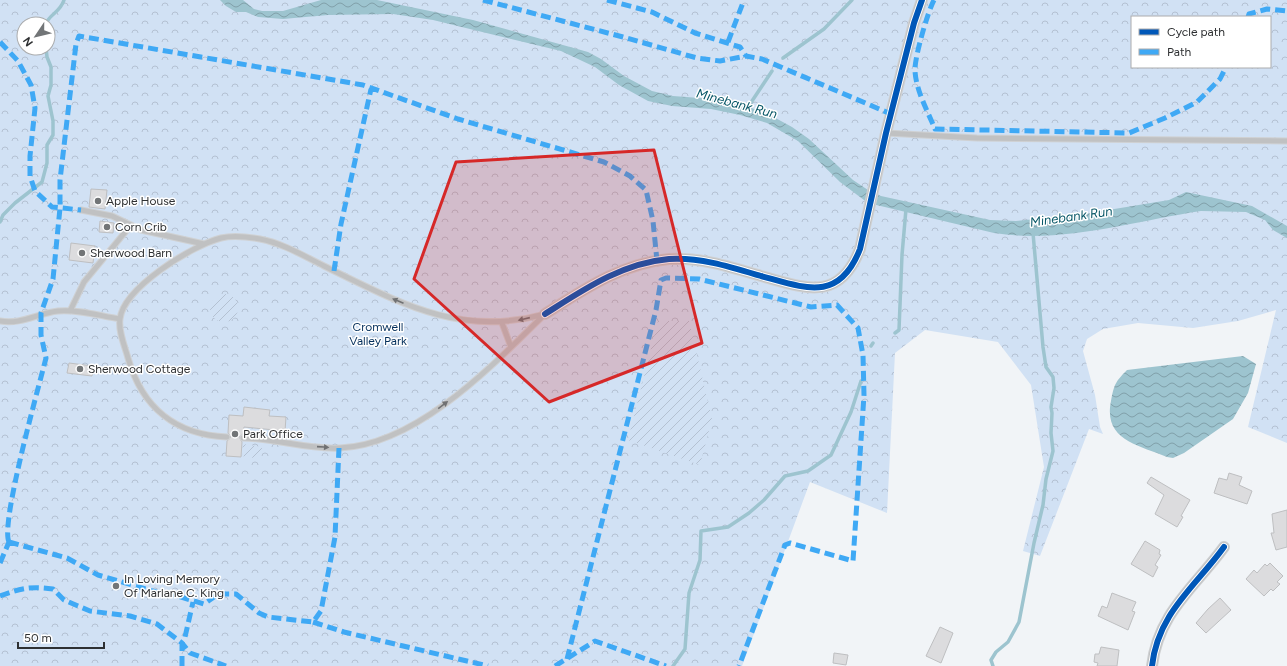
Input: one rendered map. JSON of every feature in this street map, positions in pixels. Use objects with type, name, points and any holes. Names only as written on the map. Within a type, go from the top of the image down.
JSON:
[{"type":"street","points":[[545,314],[598,281],[626,269],[669,259],[691,259],[715,263],[792,286],[809,288],[822,287],[842,277],[851,268],[860,249],[886,133],[914,23],[922,0]]},
{"type":"street","points":[[1152,666],[1153,653],[1167,618],[1187,590],[1208,569],[1224,547]]},
{"type":"lane","points":[[886,133],[977,138],[1287,141]]},
{"type":"lane","points":[[81,210],[112,216],[141,230],[204,244]]},
{"type":"lane","points":[[70,311],[84,282],[131,225]]},
{"type":"lane","points":[[227,437],[189,430],[173,423],[158,412],[146,398],[135,380],[124,344],[120,319],[125,304],[144,282],[204,244],[222,238],[262,239],[291,250],[417,310],[467,320],[502,322],[521,321],[545,314]]},
{"type":"lane","points":[[0,321],[19,321],[41,314],[70,311],[120,319]]},
{"type":"lane","points":[[243,438],[339,448],[359,446],[386,438],[414,425],[442,407],[545,314]]},
{"type":"lane","points":[[502,322],[511,346]]},
{"type":"highlighted area","points":[[654,150],[702,343],[549,402],[414,279],[456,162]]},
{"type":"green space","name":"Cromwell Valley Park","points":[[0,0],[1287,0],[1287,443],[1248,427],[1276,310],[1238,321],[1193,328],[1138,323],[1103,329],[1087,339],[1083,351],[1095,395],[1100,427],[1103,434],[1089,429],[1040,556],[1023,551],[1044,467],[1031,385],[998,342],[925,330],[895,353],[887,513],[810,482],[742,666],[0,666]]},
{"type":"green space","points":[[224,294],[234,298],[238,308],[234,318],[224,322],[214,318],[210,308],[214,298]]},
{"type":"green space","points":[[658,321],[689,321],[712,419],[700,465],[628,440]]},
{"type":"green space","points":[[243,444],[262,447],[261,459],[242,456]]},
{"type":"water","name":"Minebank Run","points":[[220,0],[243,0],[254,9],[262,11],[283,11],[321,0],[377,0],[473,20],[588,52],[601,59],[624,76],[652,91],[673,96],[713,99],[749,107],[770,115],[792,127],[809,139],[853,180],[871,192],[881,196],[990,220],[1016,221],[1084,214],[1169,200],[1186,192],[1252,206],[1287,226],[1287,238],[1273,230],[1265,220],[1246,212],[1201,211],[1071,234],[1019,236],[994,233],[868,203],[840,182],[798,141],[767,123],[740,115],[711,109],[672,106],[648,101],[619,85],[595,67],[561,51],[433,20],[393,14],[328,15],[283,19],[258,17],[246,12],[236,12]]},
{"type":"water","points":[[1243,356],[1256,364],[1248,393],[1233,419],[1184,453],[1173,458],[1145,449],[1125,439],[1112,425],[1110,414],[1113,391],[1117,381],[1127,370]]},
{"type":"building","name":"Apple House","points":[[91,189],[107,190],[105,209],[89,207]]},
{"type":"building","name":"Corn Crib","points":[[100,221],[114,223],[113,233],[99,232]]},
{"type":"building","name":"Sherwood Barn","points":[[71,243],[95,246],[93,263],[69,260]]},
{"type":"building","name":"Sherwood Cottage","points":[[69,363],[93,366],[92,376],[67,373]]},
{"type":"building","name":"Park Office","points":[[244,407],[270,410],[269,416],[286,417],[285,431],[244,427],[243,434],[239,437],[242,442],[241,457],[226,456],[227,441],[231,437],[228,433],[229,415],[243,416]]},
{"type":"building","points":[[1229,473],[1242,477],[1239,485],[1252,491],[1247,504],[1214,493],[1219,478],[1227,480]]},
{"type":"building","points":[[1151,477],[1190,500],[1177,527],[1155,514],[1164,495],[1147,483]]},
{"type":"building","points":[[1287,510],[1287,547],[1276,550],[1271,533],[1274,533],[1272,514]]},
{"type":"building","points":[[1145,541],[1160,550],[1159,554],[1161,555],[1155,565],[1158,567],[1153,577],[1131,564]]},
{"type":"building","points":[[1270,563],[1283,576],[1277,582],[1280,584],[1273,591],[1271,589],[1264,596],[1246,579],[1254,570],[1257,573],[1265,564],[1267,566]]},
{"type":"building","points":[[1112,593],[1136,602],[1132,611],[1135,612],[1128,630],[1098,616],[1102,606],[1107,608]]},
{"type":"building","points":[[1220,598],[1231,610],[1206,633],[1196,623]]},
{"type":"building","points":[[940,627],[953,633],[941,663],[926,656]]},
{"type":"building","points":[[1101,647],[1119,650],[1117,666],[1097,666],[1098,663],[1094,662],[1095,654],[1099,654]]},
{"type":"building","points":[[834,653],[848,655],[846,665],[833,663]]},
{"type":"waterway","points":[[52,16],[60,8],[64,0]]},
{"type":"waterway","points":[[783,58],[824,29],[852,0]]},
{"type":"waterway","points":[[0,222],[3,215],[15,203],[42,182],[47,163],[47,145],[53,135],[53,121],[48,96],[51,85],[51,67],[47,56]]},
{"type":"waterway","points":[[746,110],[772,71]]},
{"type":"waterway","points":[[895,333],[899,330],[902,255],[906,209]]},
{"type":"waterway","points":[[993,666],[991,660],[996,652],[1008,642],[1019,622],[1043,505],[1046,479],[1053,451],[1051,433],[1051,407],[1054,388],[1053,377],[1046,367],[1043,347],[1033,233]]},
{"type":"waterway","points":[[673,666],[685,649],[689,593],[700,560],[701,531],[728,527],[749,513],[764,500],[785,476],[808,471],[831,455],[851,412],[861,381]]},
{"type":"marked path","points":[[483,0],[697,58],[720,61],[746,56],[762,59],[891,114]]},
{"type":"marked path","points":[[607,0],[652,12],[695,33],[740,47],[746,56]]},
{"type":"marked path","points":[[728,42],[744,0]]},
{"type":"marked path","points":[[934,0],[922,35],[915,71],[920,93],[935,129],[1129,133],[1165,118],[1197,102],[1220,79],[1226,68]]},
{"type":"marked path","points":[[1248,16],[1249,14],[1267,9],[1287,11]]},
{"type":"marked path","points":[[9,542],[8,530],[10,510],[15,483],[46,358],[41,335],[41,313],[53,279],[60,208],[60,180],[76,44],[79,36],[363,85],[458,119],[604,162],[630,176],[646,190],[653,221],[657,261]]},
{"type":"marked path","points":[[0,42],[18,61],[31,85],[35,108],[30,156],[30,176],[35,191],[52,207],[81,210]]},
{"type":"marked path","points":[[334,271],[341,224],[371,89]]},
{"type":"marked path","points":[[567,659],[656,310],[661,280],[666,278],[699,279],[811,307],[837,305],[858,328],[863,355],[864,395],[853,561],[790,543],[785,545],[739,666]]},
{"type":"marked path","points":[[9,542],[67,558],[98,575],[156,592],[171,594],[204,604],[221,592],[225,594],[236,594],[259,613],[268,617],[313,622],[321,611],[335,537],[339,448]]},
{"type":"marked path","points":[[0,563],[9,542]]},
{"type":"marked path","points":[[0,596],[26,588],[53,589],[64,600],[90,611],[130,616],[157,624],[182,643],[190,653],[226,666]]},
{"type":"marked path","points":[[182,666],[182,643],[185,637],[193,602]]},
{"type":"marked path","points":[[313,622],[344,632],[488,666]]},
{"type":"marked path","points":[[555,666],[595,641],[666,666]]},
{"type":"cycle path","points":[[545,314],[589,287],[619,272],[635,266],[669,259],[715,263],[806,287],[819,287],[831,284],[842,278],[852,266],[860,249],[886,133],[914,23],[922,0]]},
{"type":"cycle path","points":[[1152,666],[1156,647],[1170,616],[1179,602],[1224,547]]},
{"type":"place","name":"Apple House","points":[[98,201]]},
{"type":"place","name":"Corn Crib","points":[[107,227]]},
{"type":"place","name":"Sherwood Barn","points":[[82,253]]},
{"type":"place","name":"Sherwood Cottage","points":[[80,369]]},
{"type":"place","name":"Park Office","points":[[235,434]]},
{"type":"place","name":"In Loving Memory Of Marlane C. King","points":[[116,586]]}]
